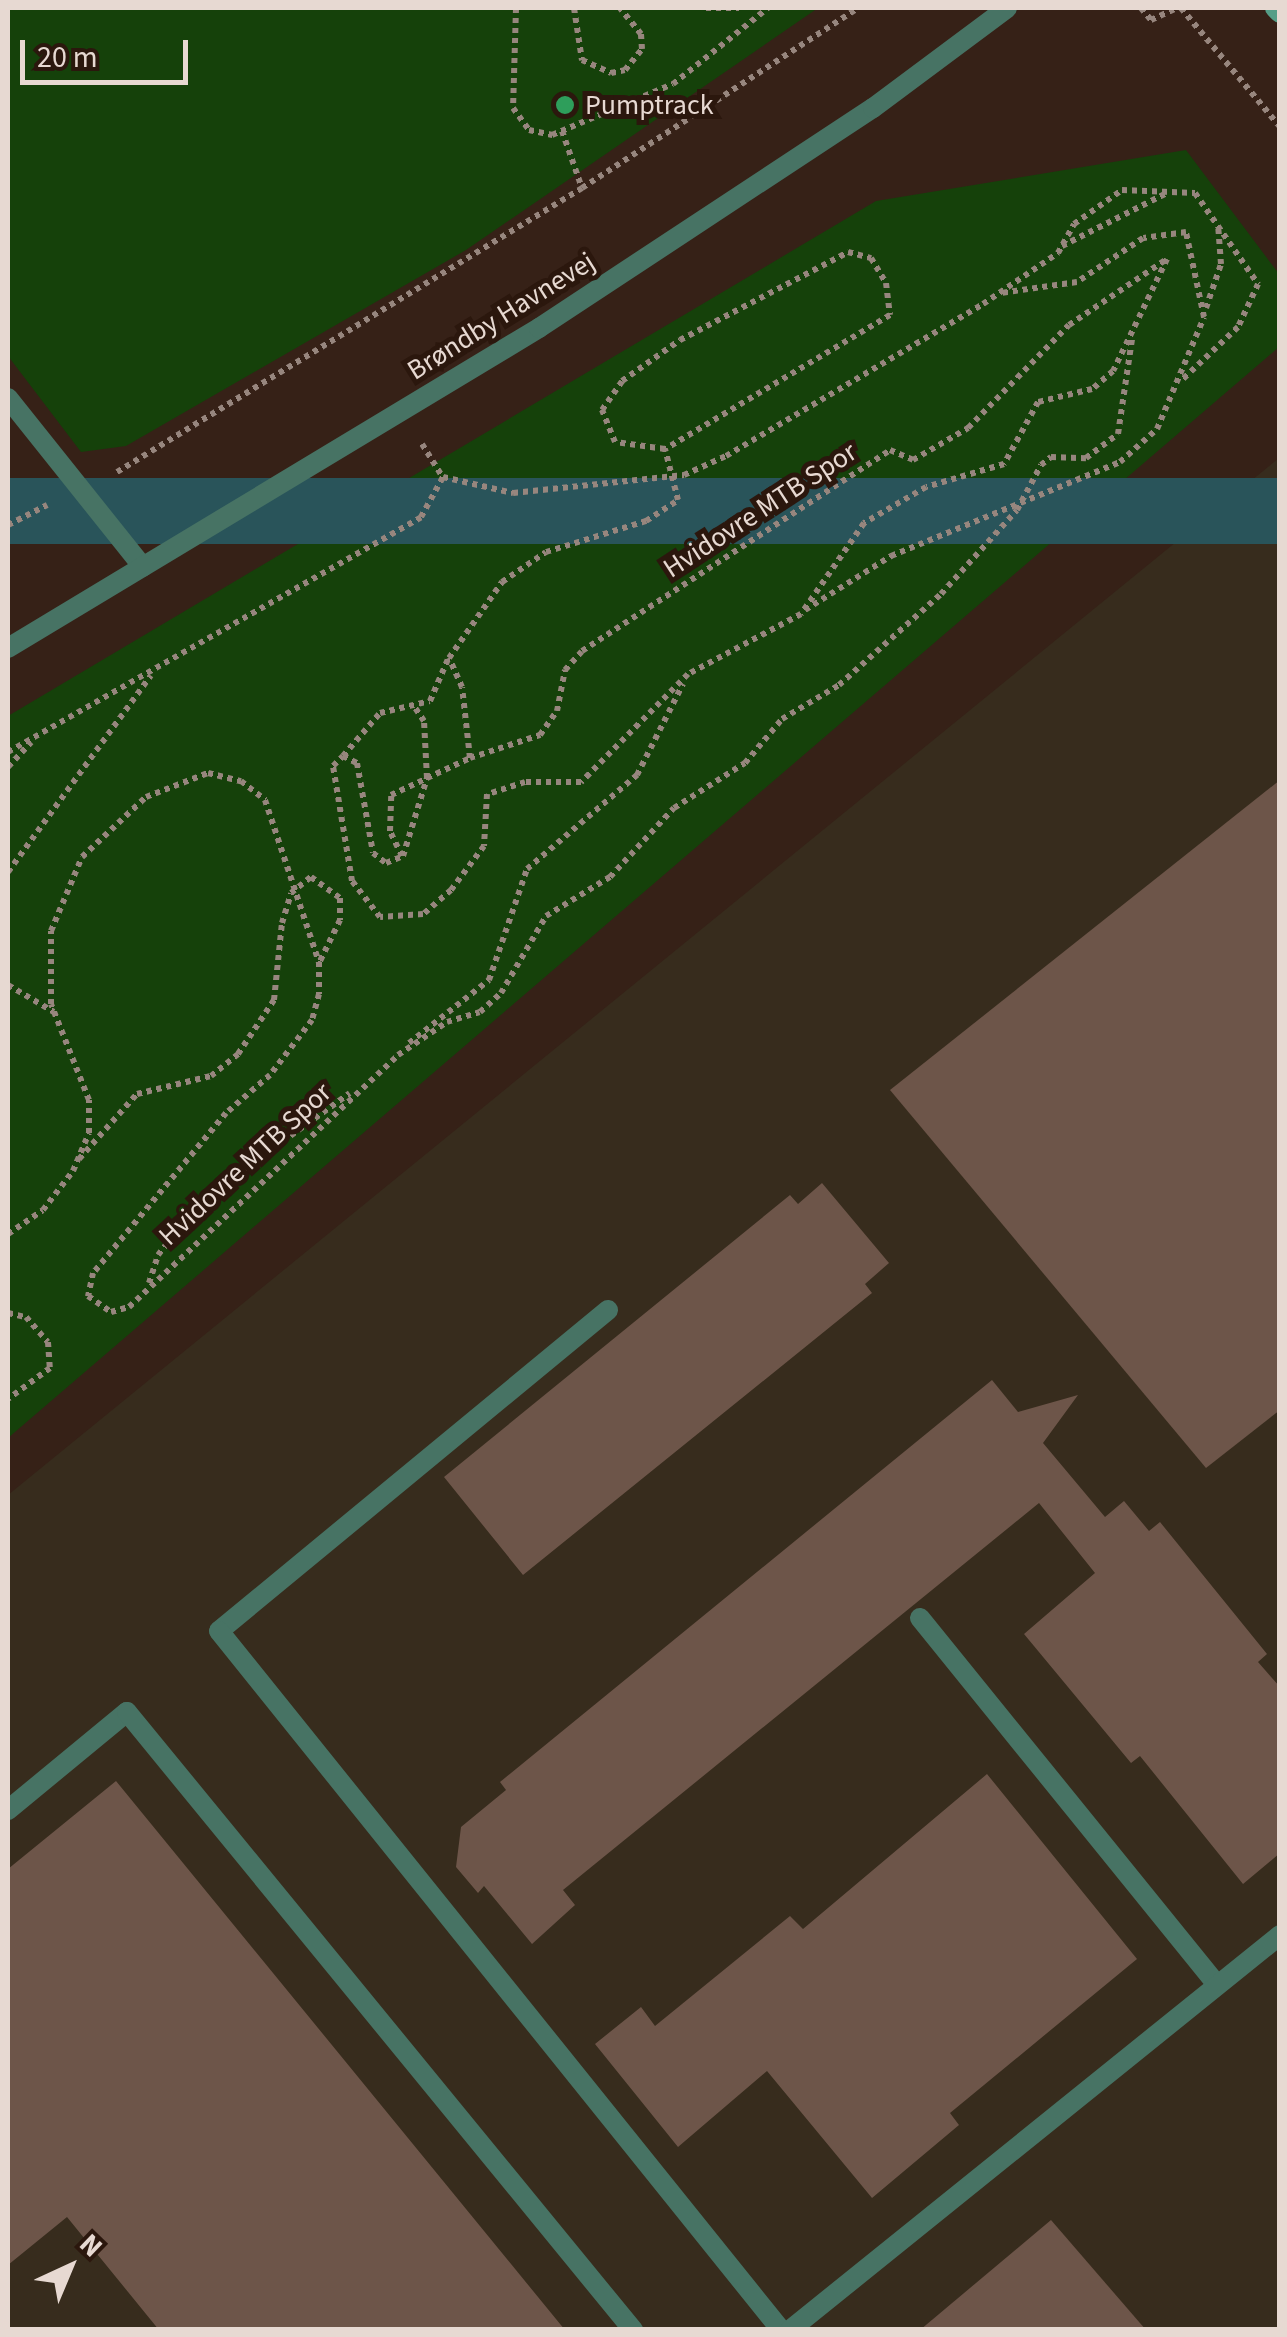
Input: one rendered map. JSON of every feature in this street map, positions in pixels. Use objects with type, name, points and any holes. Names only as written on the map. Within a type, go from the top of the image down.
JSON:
[{"type":"street","name":"Brøndby Havnevej","points":[[8,648],[538,328],[872,108],[1008,8]]},
{"type":"street","points":[[8,398],[143,567]]},
{"type":"street","points":[[608,1310],[220,1630],[781,2330]]},
{"type":"street","points":[[920,1618],[1217,1985]]},
{"type":"street","points":[[8,1810],[127,1712],[633,2330]]},
{"type":"street","points":[[790,2330],[1280,1935]]},
{"type":"path","points":[[516,8],[517,119],[536,134],[562,131],[672,84],[768,8]]},
{"type":"path","points":[[574,8],[582,60],[611,73],[625,70],[642,49],[641,34],[620,8]]},
{"type":"path","points":[[706,8],[739,8]]},
{"type":"path","points":[[8,525],[146,460],[582,188],[858,8]]},
{"type":"path","points":[[1141,8],[1151,20],[1179,8],[1280,127]]},
{"type":"path","points":[[562,131],[582,188]]},
{"type":"path","name":"Hvidovre MTB Spor","points":[[1061,247],[1074,224],[1122,190],[1196,193],[1250,261],[1255,303],[1182,380]]},
{"type":"path","name":"Hvidovre MTB Spor","points":[[8,752],[421,518],[443,477],[513,494],[674,476],[792,422],[994,295],[1061,247],[1169,192]]},
{"type":"path","points":[[1203,315],[1221,264],[1218,222]]},
{"type":"path","name":"Hvidovre MTB Spor","points":[[344,756],[333,766],[352,881],[380,917],[400,920],[423,914],[451,890],[484,846],[487,794],[525,782],[581,782],[688,674],[801,614],[891,556],[1016,510],[1129,455],[1157,429],[1182,380],[1203,315],[1196,250],[1186,232],[1170,228],[1078,282],[994,295]]},
{"type":"path","points":[[832,254],[871,258],[886,283],[890,314],[665,448],[615,442],[607,430],[602,410],[622,381],[832,254]]},
{"type":"path","name":"Hvidovre MTB Spor","points":[[403,856],[388,809],[401,788],[470,758],[540,735],[557,711],[566,670],[582,651],[890,450],[913,460],[968,428],[1069,325],[1166,259],[1113,371],[1092,389],[1038,402],[1004,464],[926,487],[864,524],[801,614]]},
{"type":"path","name":"Hvidovre MTB Spor","points":[[148,1287],[158,1255],[202,1200],[447,1022],[480,1012],[501,993],[546,916],[610,877],[674,808],[722,781],[782,719],[840,684],[942,594],[1016,510],[1051,457],[1086,458],[1118,434],[1133,333]]},
{"type":"path","points":[[665,448],[674,476]]},
{"type":"path","name":"Hvidovre MTB Spor","points":[[449,658],[502,582],[546,552],[646,521],[678,500],[674,476]]},
{"type":"path","points":[[449,658],[462,688],[470,758]]},
{"type":"path","points":[[414,706],[419,698],[430,701],[449,658]]},
{"type":"path","points":[[8,872],[154,671]]},
{"type":"path","name":"Hvidovre MTB Spor","points":[[78,1160],[89,1134],[90,1100],[54,1012],[51,930],[82,857],[175,780],[208,772],[242,781],[265,800],[319,962],[316,1007],[289,1052],[237,1104],[103,1260],[88,1296],[111,1312],[148,1287],[375,1076],[489,980],[526,869],[637,775],[688,674]]},
{"type":"path","points":[[405,702],[414,706],[424,721],[427,778],[403,856],[386,864],[373,853],[360,814],[357,763],[344,756],[380,713],[405,702]]},
{"type":"path","name":"Hvidovre MTB Spor","points":[[8,766],[38,736]]},
{"type":"path","name":"Hvidovre MTB Spor","points":[[8,1233],[43,1210],[78,1160],[137,1094],[211,1076],[238,1054],[274,1000],[282,923],[296,889],[311,877],[340,898],[340,920],[319,962]]},
{"type":"path","points":[[8,985],[54,1012]]},
{"type":"path","points":[[8,1313],[26,1318],[48,1342],[50,1368],[8,1399]]},
{"type":"shaded area","points":[[1279,458],[1279,2329],[8,2330],[8,1495]]},
{"type":"green space","points":[[8,8],[818,8],[466,250],[126,446],[81,452],[8,356]]},
{"type":"green space","points":[[1186,150],[1279,274],[1279,347],[8,1438],[8,716],[876,201]]},
{"type":"water","points":[[8,478],[1279,478],[1279,544],[8,544]]},
{"type":"building","points":[[1280,780],[1280,1410],[1206,1468],[890,1090]]},
{"type":"building","points":[[822,1183],[889,1263],[865,1284],[872,1293],[523,1575],[444,1477],[790,1195],[798,1204]]},
{"type":"building","points":[[992,1380],[1018,1412],[1078,1395],[1043,1443],[1105,1517],[1124,1501],[1149,1531],[1160,1522],[1267,1654],[1258,1662],[1280,1687],[1280,1853],[1243,1884],[1140,1756],[1131,1763],[1024,1634],[1095,1573],[1039,1503],[563,1890],[575,1905],[532,1944],[484,1886],[478,1893],[456,1867],[461,1827],[506,1790],[500,1782]]},
{"type":"building","points":[[987,1774],[1137,1959],[950,2113],[959,2125],[872,2198],[767,2071],[678,2147],[595,2044],[641,2007],[655,2026],[790,1916],[803,1929]]},
{"type":"building","points":[[116,1781],[565,2330],[159,2330],[67,2217],[8,2265],[8,1869]]},
{"type":"building","points":[[1051,2220],[1146,2330],[920,2330]]},
{"type":"place","name":"Pumptrack","points":[[565,105]]}]
